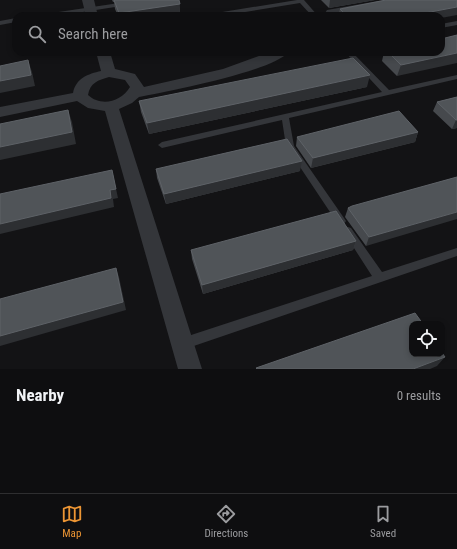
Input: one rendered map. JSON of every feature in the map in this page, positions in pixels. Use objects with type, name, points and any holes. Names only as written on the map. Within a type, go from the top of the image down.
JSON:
[{"type":"street","points":[[337,12],[404,0]]},
{"type":"street","points":[[104,56],[109,73]]},
{"type":"street","points":[[135,93],[211,78],[272,56]]},
{"type":"street","points":[[109,73],[126,75],[132,78],[137,87],[135,93],[126,101],[111,106],[95,106],[83,100],[80,96],[82,86],[86,81],[109,73]]},
{"type":"street","points":[[0,112],[80,96]]},
{"type":"street","points":[[111,106],[190,369]]},
{"type":"lane","points":[[233,12],[301,0],[312,12]]},
{"type":"lane","points":[[68,12],[136,2]]},
{"type":"lane","points":[[0,23],[12,21]]},
{"type":"lane","points":[[445,25],[457,23]]},
{"type":"lane","points":[[352,56],[387,93]]},
{"type":"lane","points":[[162,144],[457,77]]},
{"type":"lane","points":[[285,116],[290,146],[380,278]]},
{"type":"lane","points":[[182,344],[457,252]]},
{"type":"building","points":[[114,0],[179,0],[180,4],[126,12],[119,12]]},
{"type":"building","points":[[386,0],[457,0],[457,7],[430,12],[343,12],[340,9]]},
{"type":"building","points":[[457,35],[457,53],[445,56],[445,38]]},
{"type":"building","points":[[392,56],[443,56],[401,65]]},
{"type":"building","points":[[353,58],[370,75],[147,123],[139,101]]},
{"type":"building","points":[[28,60],[31,75],[0,81],[0,66]]},
{"type":"building","points":[[457,97],[457,120],[456,120],[437,102]]},
{"type":"building","points":[[68,110],[72,132],[0,147],[0,124]]},
{"type":"building","points":[[399,111],[418,132],[313,158],[297,137]]},
{"type":"building","points":[[287,139],[302,161],[164,194],[156,169]]},
{"type":"building","points":[[112,170],[116,189],[110,190],[111,198],[0,224],[0,194]]},
{"type":"building","points":[[457,177],[457,212],[369,237],[348,208],[352,206]]},
{"type":"building","points":[[336,211],[356,241],[202,285],[191,250]]},
{"type":"building","points":[[116,268],[123,302],[0,336],[0,299]]},
{"type":"building","points":[[415,313],[421,321],[409,321],[409,357],[445,357],[413,369],[256,368]]}]
